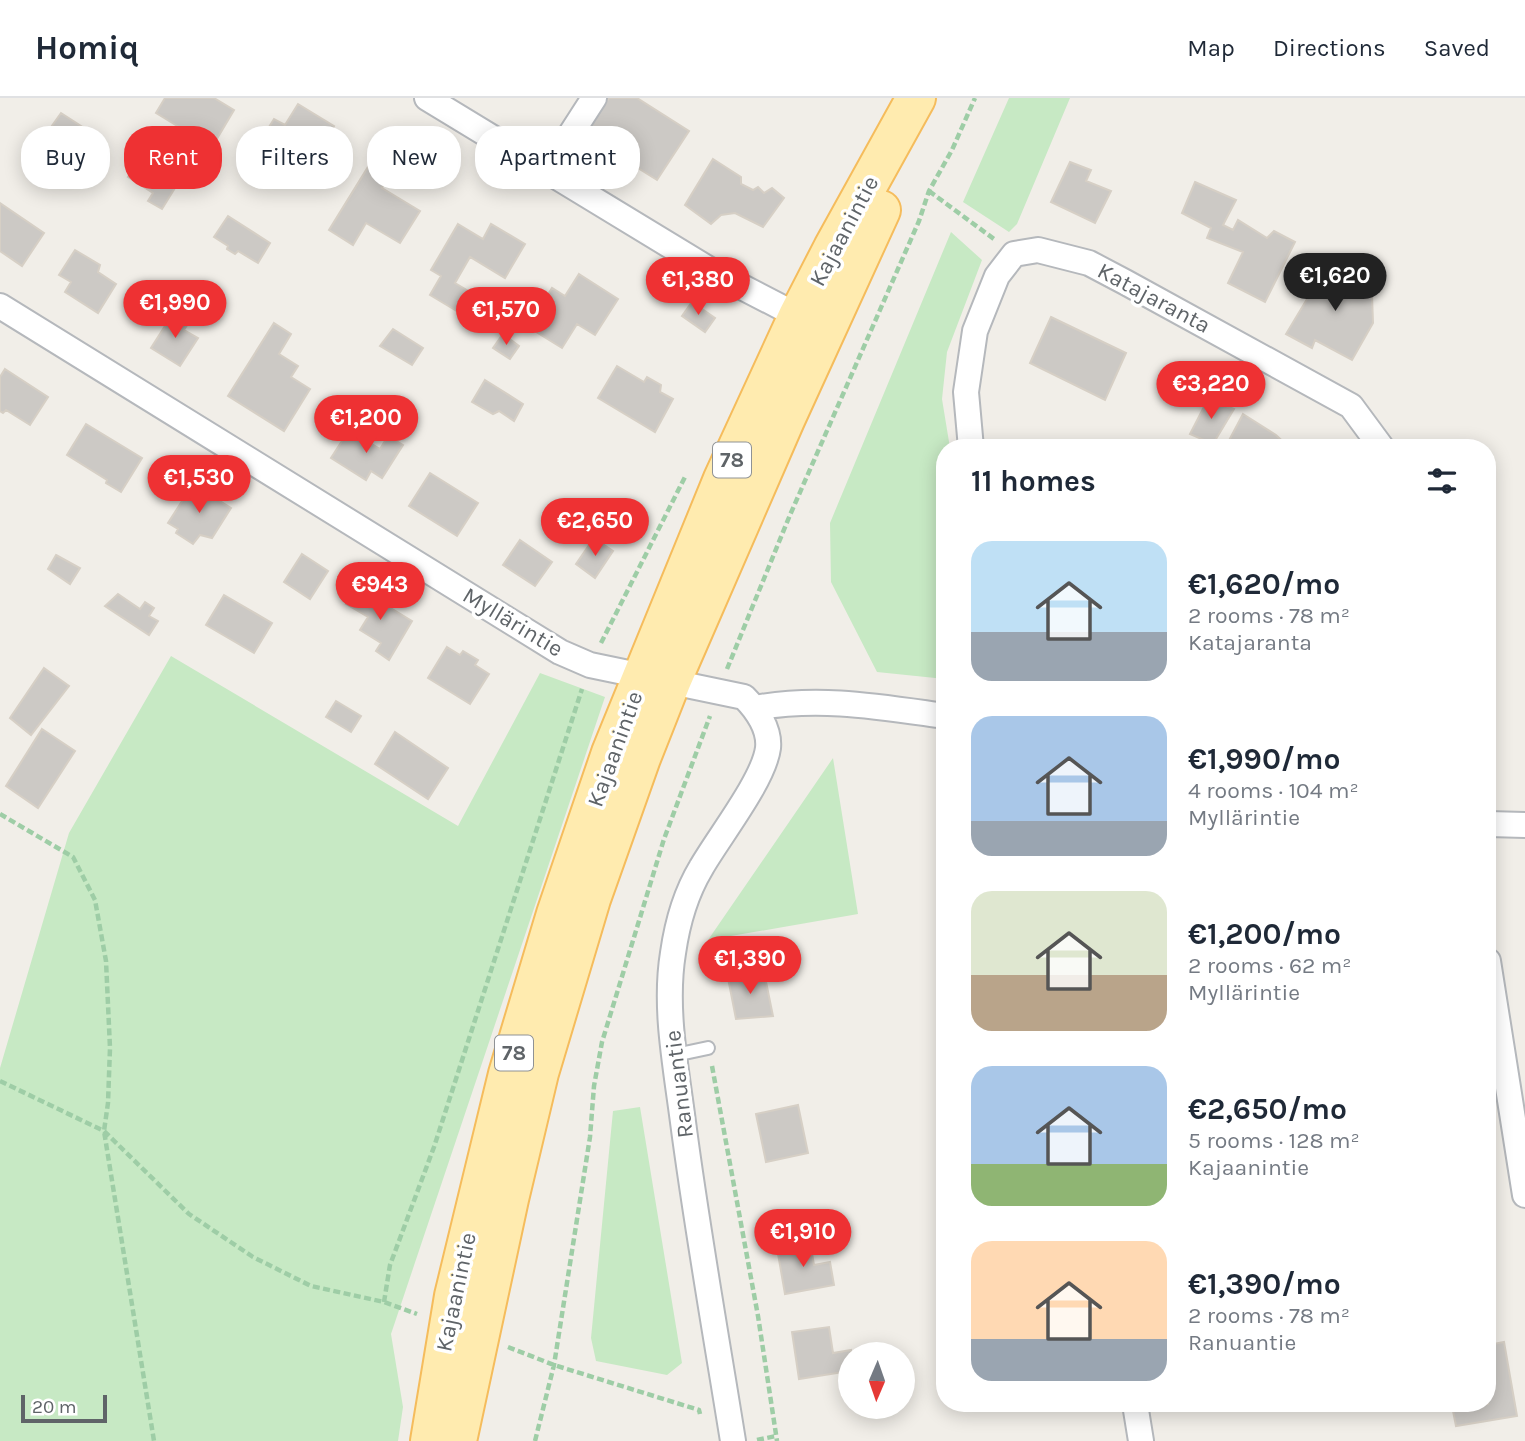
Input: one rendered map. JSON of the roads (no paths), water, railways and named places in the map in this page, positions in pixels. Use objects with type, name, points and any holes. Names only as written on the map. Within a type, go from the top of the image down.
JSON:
[{"type":"main road","name":"Kajaanintie","points":[[457,1441],[539,1073],[591,900],[641,758],[656,680],[723,479],[798,316],[916,98]]},
{"type":"main road","name":"Kajaanintie","points":[[429,1441],[454,1296],[508,1074],[556,914],[611,753],[656,680],[936,98]]},
{"type":"street","points":[[427,98],[475,127]]},
{"type":"street","points":[[576,126],[594,98]]},
{"type":"street","points":[[577,189],[715,273],[798,316]]},
{"type":"street","name":"Katajaranta","points":[[970,439],[966,391],[975,331],[997,276],[1014,254],[1038,250],[1089,263],[1351,406],[1375,439]]},
{"type":"street","name":"Myllärintie","points":[[0,306],[560,652],[590,665],[744,697],[755,708]]},
{"type":"street","points":[[755,708],[787,702],[842,703],[936,715]]},
{"type":"street","name":"Ranuantie","points":[[745,1440],[691,1184],[674,1055],[671,980],[673,954],[682,912],[699,871],[761,772],[768,747],[765,727],[755,708]]},
{"type":"street","points":[[1496,824],[1525,825]]},
{"type":"street","points":[[1496,1012],[1525,1195]]},
{"type":"street","points":[[1136,1412],[1140,1441]]},
{"type":"lane","points":[[674,1055],[708,1048]]}]
